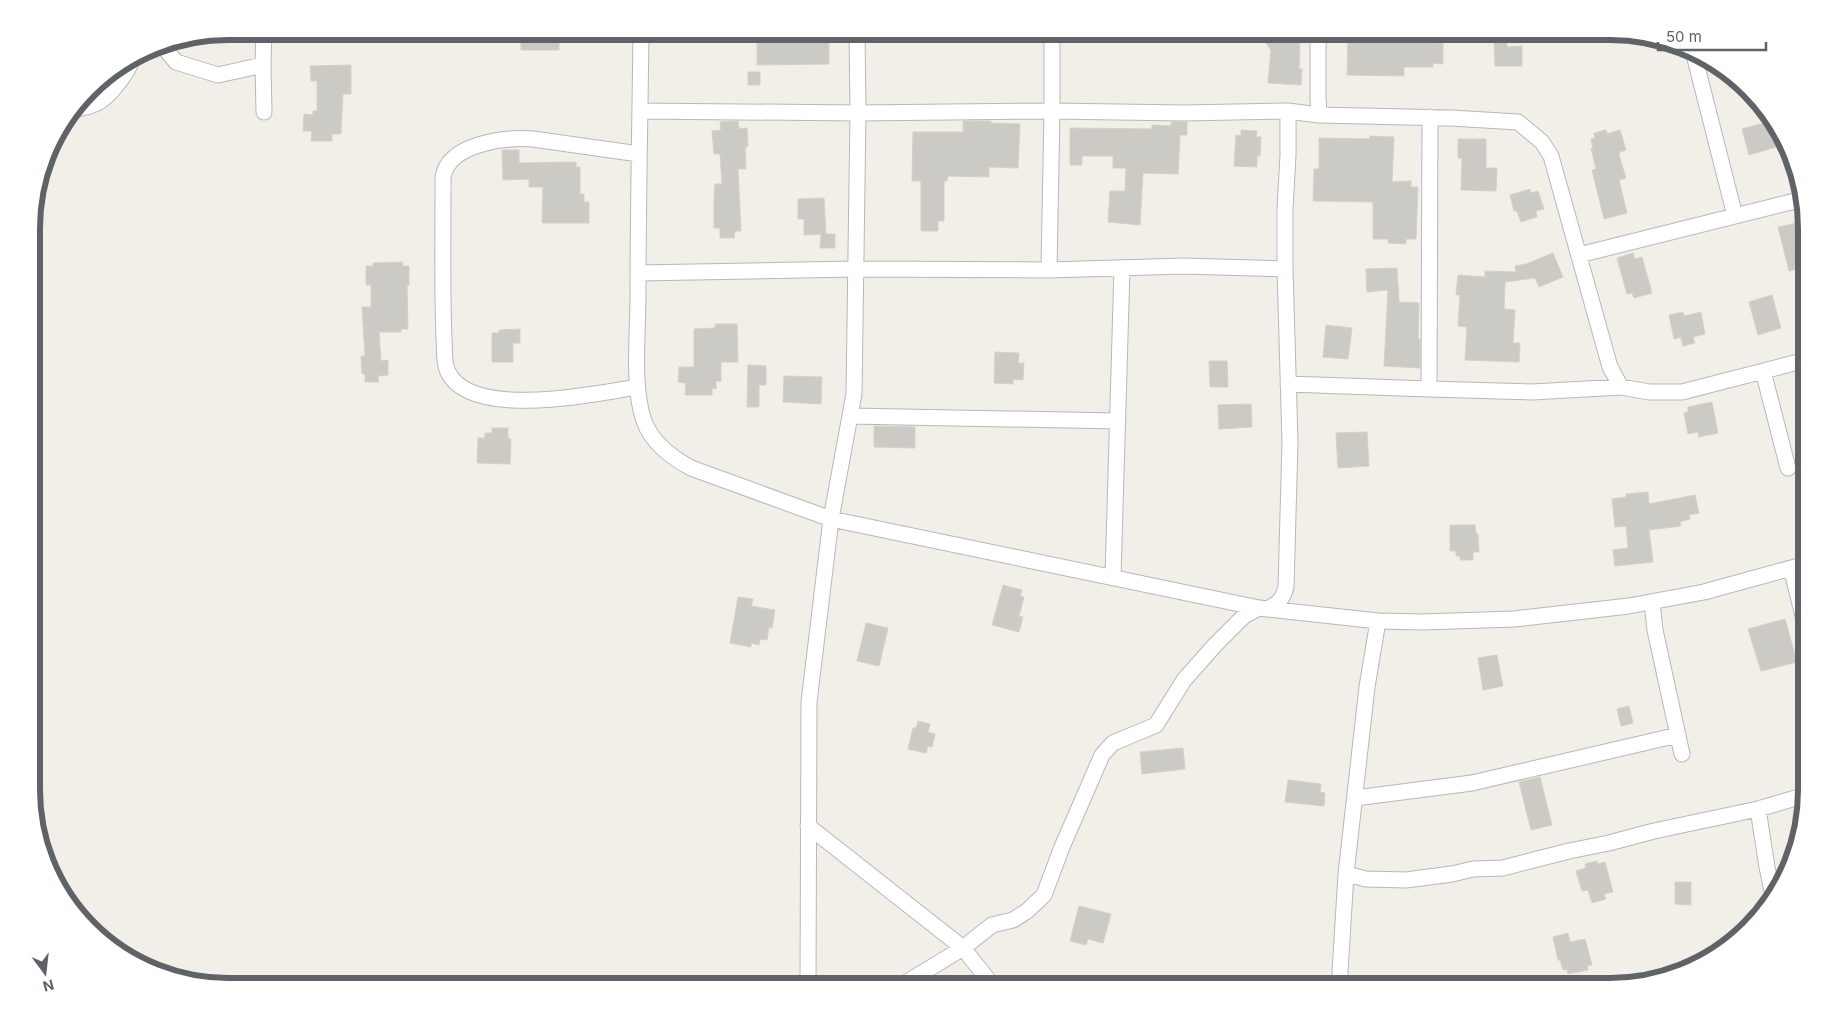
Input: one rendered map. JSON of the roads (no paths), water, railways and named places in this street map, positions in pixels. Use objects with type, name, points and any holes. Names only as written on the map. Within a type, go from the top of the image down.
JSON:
[{"type":"street","points":[[264,40],[264,112]]},
{"type":"street","points":[[642,40],[638,402],[644,422],[659,445],[678,461],[707,475],[831,519],[1263,609],[1378,621],[1422,622],[1514,619],[1629,606],[1704,592],[1798,566]]},
{"type":"street","points":[[808,978],[809,702],[831,519],[854,394],[858,113],[857,40]]},
{"type":"street","points":[[1048,270],[1052,40]]},
{"type":"street","points":[[1318,40],[1319,114]]},
{"type":"street","points":[[166,50],[176,62],[218,75],[263,65]]},
{"type":"street","points":[[1695,60],[1735,216]]},
{"type":"street","points":[[84,107],[97,104],[109,94],[129,68]]},
{"type":"street","points":[[640,111],[858,113],[1052,110],[1184,113],[1288,111],[1319,114],[1518,122],[1542,142],[1551,156],[1610,367],[1620,386]]},
{"type":"street","points":[[912,978],[963,948],[992,925],[1013,920],[1044,895],[1062,846],[1102,755],[1113,744],[1156,724],[1184,680],[1214,644],[1244,616],[1279,603],[1285,594],[1290,501],[1285,269],[1288,111]]},
{"type":"street","points":[[1429,389],[1430,117]]},
{"type":"street","points":[[637,387],[562,399],[517,400],[482,396],[466,389],[450,376],[446,363],[443,312],[443,175],[452,162],[474,146],[494,140],[533,138],[640,154]]},
{"type":"street","points":[[1579,255],[1796,201]]},
{"type":"street","points":[[638,272],[1048,270],[1182,266],[1285,269]]},
{"type":"street","points":[[1113,577],[1122,268]]},
{"type":"street","points":[[1288,384],[1532,392],[1620,386],[1649,392],[1682,392],[1798,362]]},
{"type":"street","points":[[1763,371],[1788,468]]},
{"type":"street","points":[[850,416],[1118,421]]},
{"type":"street","points":[[1791,568],[1798,596]]},
{"type":"street","points":[[1652,602],[1655,630],[1682,754]]},
{"type":"street","points":[[1340,978],[1346,874],[1366,696],[1378,621]]},
{"type":"street","points":[[1355,798],[1472,783],[1678,735]]},
{"type":"street","points":[[1346,874],[1366,880],[1406,880],[1452,874],[1473,869],[1502,868],[1798,798]]},
{"type":"street","points":[[1758,809],[1772,886]]},
{"type":"street","points":[[808,826],[963,948],[987,978]]}]
